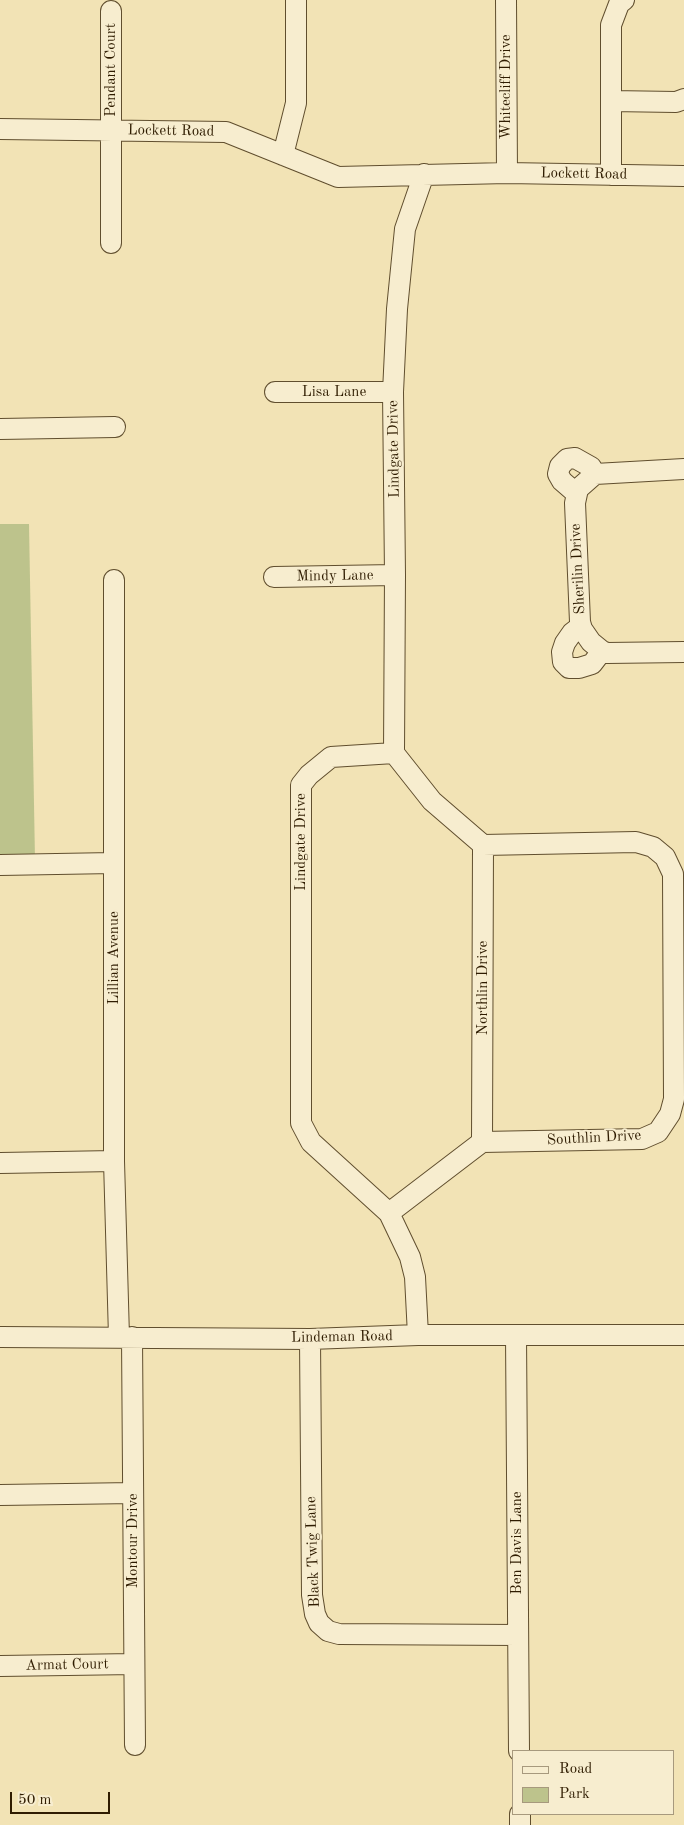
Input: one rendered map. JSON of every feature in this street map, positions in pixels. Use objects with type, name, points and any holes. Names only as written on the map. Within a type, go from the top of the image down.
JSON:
[{"type":"street","points":[[282,155],[296,103],[296,0]]},
{"type":"street","name":"Whitecliff Drive","points":[[506,0],[507,173]]},
{"type":"street","points":[[611,175],[611,25],[619,4],[624,0]]},
{"type":"street","name":"Pendant Court","points":[[111,11],[111,243]]},
{"type":"street","points":[[611,101],[676,102],[684,99]]},
{"type":"street","name":"Lockett Road","points":[[0,129],[226,132],[338,177],[507,173],[684,176]]},
{"type":"street","name":"Lindgate Drive","points":[[418,1336],[415,1277],[410,1257],[389,1213],[311,1142],[301,1123],[302,785],[309,775],[331,757],[394,753],[393,392],[396,309],[405,229],[424,174]]},
{"type":"street","name":"Lisa Lane","points":[[275,392],[393,392]]},
{"type":"street","points":[[0,429],[115,427]]},
{"type":"street","points":[[595,474],[591,467],[575,458],[567,459],[560,466],[558,474],[562,481],[577,494],[578,489],[595,474],[684,469]]},
{"type":"street","name":"Sherilin Drive","points":[[577,494],[574,503],[592,640],[607,653],[684,652]]},
{"type":"street","name":"Mindy Lane","points":[[274,577],[395,575]]},
{"type":"street","name":"Lillian Avenue","points":[[114,580],[114,1162],[126,1337]]},
{"type":"street","points":[[394,753],[432,801],[483,845]]},
{"type":"street","name":"Southlin Drive","points":[[482,1142],[642,1138],[658,1132],[670,1114],[674,1099],[673,874],[665,857],[653,847],[636,842],[483,845]]},
{"type":"street","name":"Northlin Drive","points":[[482,1142],[483,845]]},
{"type":"street","points":[[0,865],[113,863]]},
{"type":"street","points":[[389,1213],[482,1142]]},
{"type":"street","points":[[0,1163],[114,1162]]},
{"type":"street","name":"Ben Davis Lane","points":[[516,1335],[519,1750]]},
{"type":"street","name":"Lindeman Road","points":[[0,1337],[310,1339],[418,1336],[684,1335]]},
{"type":"street","name":"Montour Drive","points":[[126,1337],[133,1493],[134,1744]]},
{"type":"street","name":"Black Twig Lane","points":[[310,1339],[312,1595],[315,1614],[319,1623],[328,1631],[340,1634],[518,1635]]},
{"type":"street","points":[[0,1495],[133,1493]]},
{"type":"street","name":"Armat Court","points":[[0,1666],[134,1664]]},
{"type":"green space","points":[[0,524],[29,524],[35,860],[0,860]]}]
